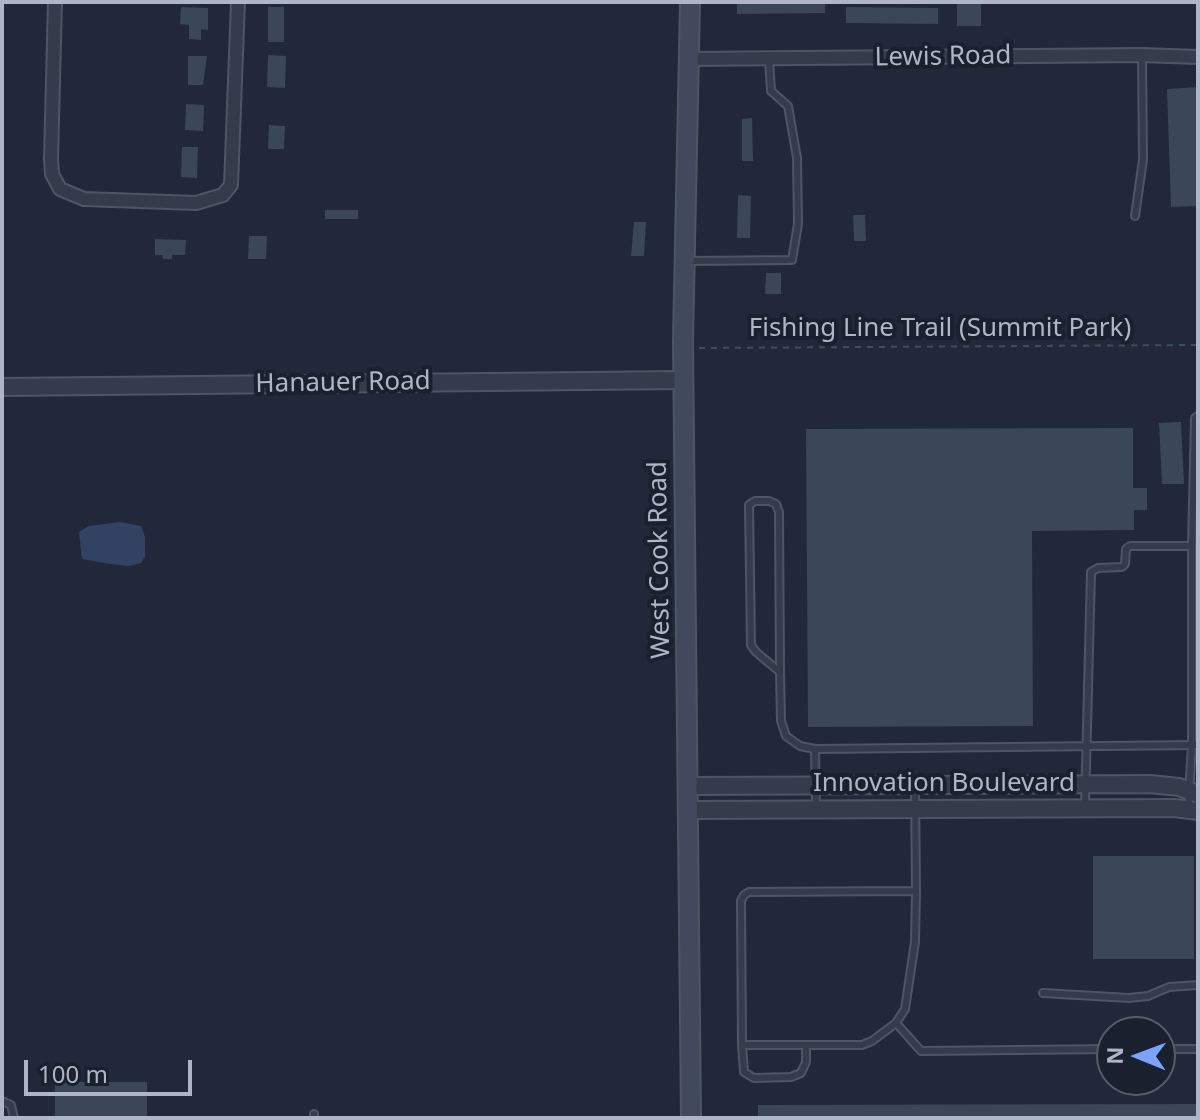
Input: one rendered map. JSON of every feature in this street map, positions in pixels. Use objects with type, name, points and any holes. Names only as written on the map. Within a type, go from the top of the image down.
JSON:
[{"type":"main road","name":"West Cook Road","points":[[690,2],[683,380],[691,1118]]},
{"type":"street","points":[[55,2],[51,159],[52,174],[60,189],[84,199],[196,203],[223,195],[231,185],[234,172],[238,2]]},
{"type":"street","name":"Lewis Road","points":[[688,59],[1198,57]]},
{"type":"street","name":"Hanauer Road","points":[[2,387],[683,380]]},
{"type":"street","name":"Innovation Boulevard","points":[[689,786],[1150,784],[1194,792]]},
{"type":"street","name":"Innovation Boulevard","points":[[689,810],[1193,810]]},
{"type":"lane","points":[[1135,216],[1143,160],[1142,55]]},
{"type":"lane","points":[[684,261],[792,260],[798,224],[797,158],[788,106],[771,91],[769,59]]},
{"type":"lane","points":[[1193,810],[1192,546],[1195,418],[1198,416]]},
{"type":"lane","points":[[780,672],[751,645],[749,505],[755,501],[776,504],[779,512],[781,721],[786,736],[800,746],[815,749],[1195,745]]},
{"type":"lane","points":[[1084,809],[1091,572],[1098,568],[1122,567],[1126,549],[1130,546],[1192,546]]},
{"type":"lane","points":[[815,749],[816,808]]},
{"type":"lane","points":[[742,1045],[862,1045],[896,1023],[905,1009],[915,942],[915,785]]},
{"type":"lane","points":[[806,1045],[806,1062],[801,1073],[791,1077],[754,1078],[744,1072],[741,901],[744,895],[749,892],[916,891]]},
{"type":"lane","points":[[1043,993],[1129,998],[1148,996],[1169,987],[1198,985]]},
{"type":"lane","points":[[896,1023],[921,1051],[1096,1049]]},
{"type":"lane","points":[[1176,1049],[1198,1049]]},
{"type":"lane","points":[[2,1101],[11,1105],[14,1118]]},
{"type":"path","name":"Fishing Line Trail (Summit Park)","points":[[683,348],[1198,345]]},
{"type":"water","points":[[120,522],[141,526],[145,537],[145,557],[141,563],[129,566],[82,559],[79,532],[89,526]]},
{"type":"building","points":[[737,2],[825,2],[825,13],[737,14]]},
{"type":"building","points":[[957,2],[981,2],[981,26],[957,26]]},
{"type":"building","points":[[181,7],[208,8],[208,30],[201,29],[201,40],[189,39],[189,25],[180,24]]},
{"type":"building","points":[[268,7],[284,7],[284,42],[268,42]]},
{"type":"building","points":[[846,7],[938,8],[938,24],[846,23]]},
{"type":"building","points":[[268,55],[286,56],[285,88],[267,87]]},
{"type":"building","points":[[188,56],[207,56],[203,85],[188,85]]},
{"type":"building","points":[[1198,87],[1198,206],[1171,207],[1167,89]]},
{"type":"building","points":[[186,104],[204,105],[203,131],[185,130]]},
{"type":"building","points":[[752,118],[753,161],[742,161],[742,119]]},
{"type":"building","points":[[269,125],[285,126],[284,149],[268,149]]},
{"type":"building","points":[[182,147],[198,147],[197,178],[181,177]]},
{"type":"building","points":[[738,195],[751,196],[750,238],[737,238]]},
{"type":"building","points":[[325,210],[358,210],[358,219],[325,219]]},
{"type":"building","points":[[853,215],[865,215],[866,241],[854,241]]},
{"type":"building","points":[[634,222],[646,222],[644,256],[631,256]]},
{"type":"building","points":[[249,236],[267,236],[266,259],[248,259]]},
{"type":"building","points":[[155,239],[186,240],[185,255],[163,259],[162,255],[155,255]]},
{"type":"building","points":[[766,273],[781,273],[781,294],[765,294]]},
{"type":"building","points":[[1181,422],[1184,484],[1162,484],[1159,423]]},
{"type":"building","points":[[1133,428],[1133,488],[1147,488],[1147,510],[1134,510],[1134,530],[1032,531],[1033,726],[808,727],[806,429]]},
{"type":"building","points":[[1093,856],[1194,856],[1194,959],[1093,959]]},
{"type":"building","points":[[55,1082],[147,1082],[147,1118],[55,1118]]},
{"type":"building","points":[[1198,1104],[1198,1118],[758,1118],[758,1105]]}]
